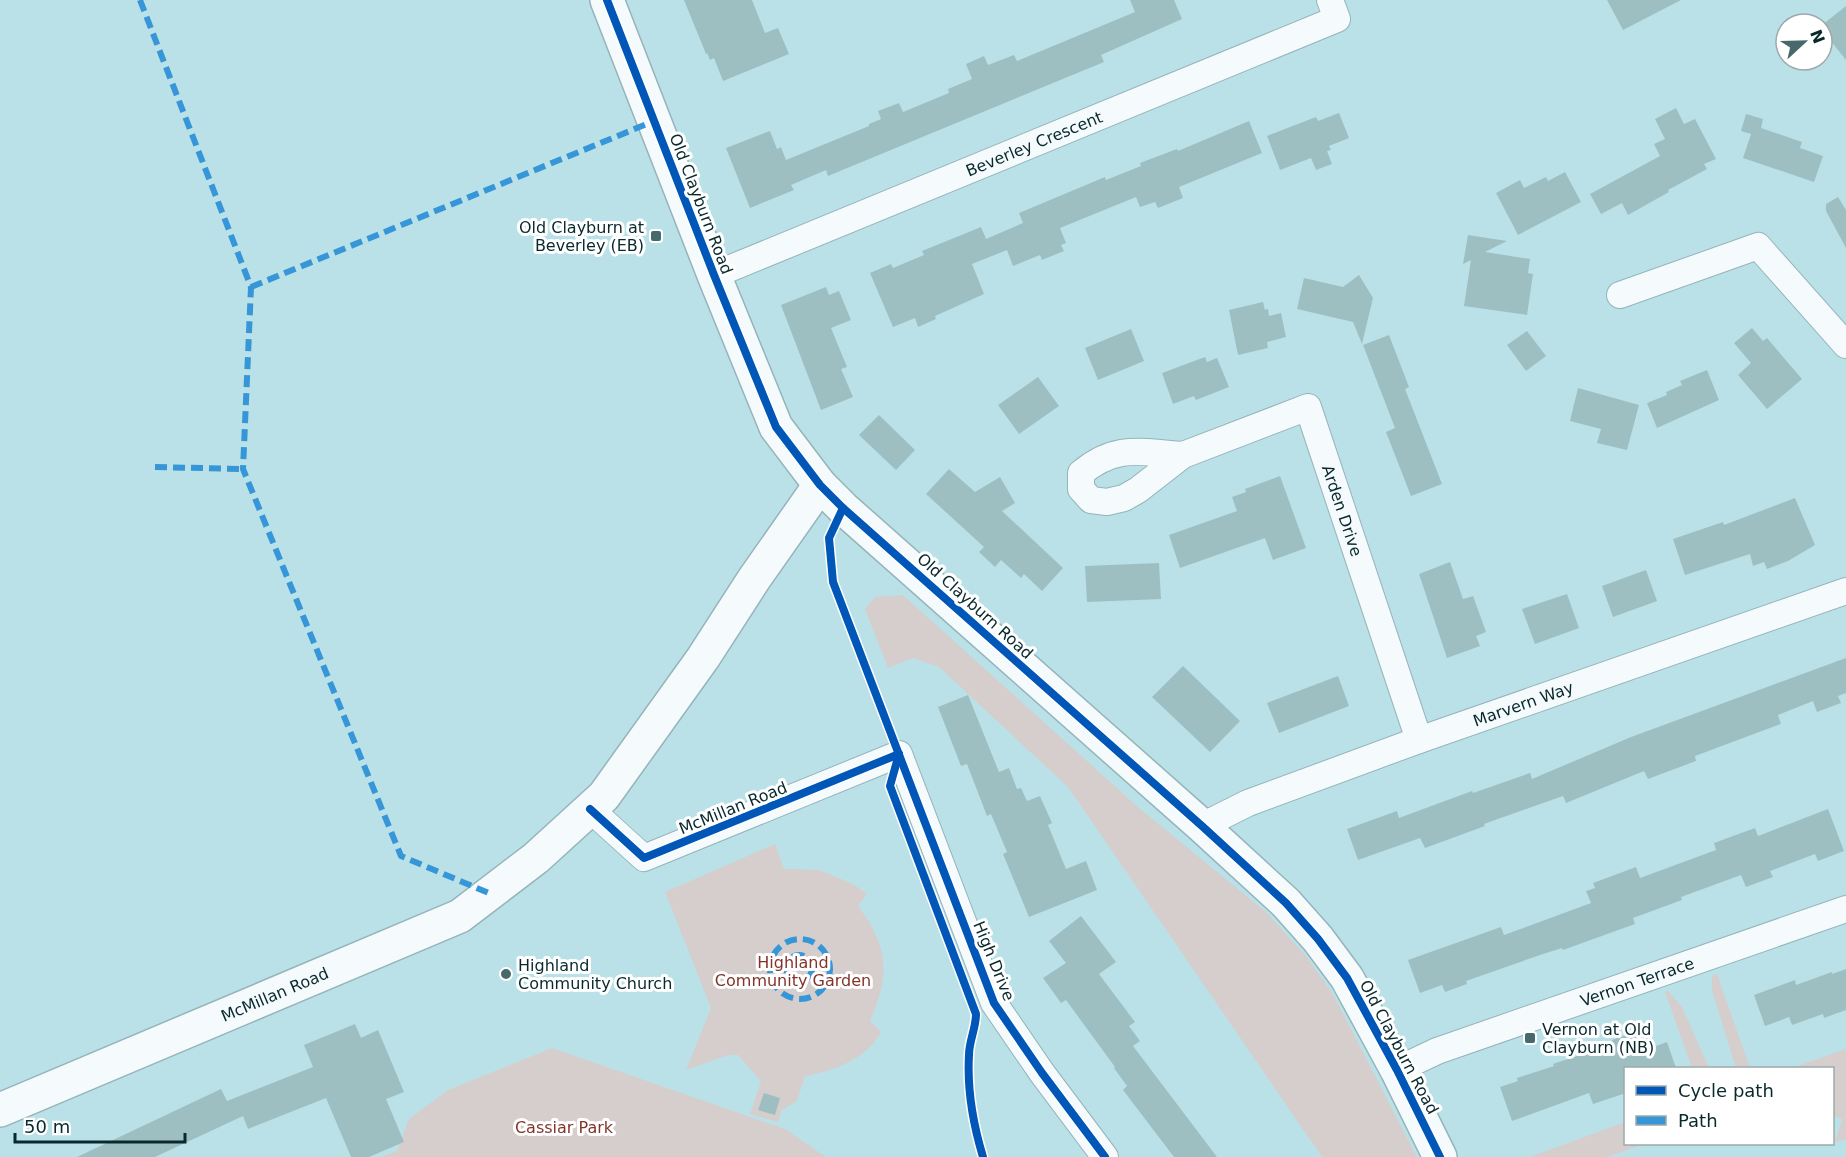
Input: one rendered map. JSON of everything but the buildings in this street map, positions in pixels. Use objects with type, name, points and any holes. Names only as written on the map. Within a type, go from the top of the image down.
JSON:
[{"type":"main road","name":"Old Clayburn Road","points":[[607,0],[776,427],[820,485],[843,508],[1286,903],[1318,939],[1347,978],[1397,1070],[1440,1157]]},
{"type":"main road","name":"McMillan Road","points":[[0,1110],[460,916],[537,858],[604,796],[703,658],[754,579],[820,485]]},
{"type":"street","name":"Beverley Crescent","points":[[714,275],[1337,19],[1330,0]]},
{"type":"street","points":[[1620,295],[1758,246],[1846,345]]},
{"type":"street","name":"Arden Drive","points":[[1183,455],[1308,408],[1419,740]]},
{"type":"street","name":"Marvern Way","points":[[1202,826],[1248,803],[1419,740],[1846,591]]},
{"type":"street","name":"McMillan Road","points":[[590,809],[644,858],[899,754]]},
{"type":"street","name":"High Drive","points":[[899,754],[994,1003],[1042,1073],[1105,1157]]},
{"type":"street","name":"Vernon Terrace","points":[[1397,1070],[1437,1051],[1846,909]]},
{"type":"green space","points":[[903,595],[1139,808],[1266,912],[1306,956],[1333,994],[1417,1157],[1322,1157],[1068,787],[939,667],[913,658],[888,668],[865,609],[875,597]]},
{"type":"green space","name":"Highland Community Garden","points":[[775,844],[784,869],[819,870],[853,884],[867,894],[858,906],[876,935],[883,961],[881,989],[870,1021],[881,1032],[867,1050],[849,1062],[827,1071],[805,1076],[797,1101],[782,1110],[778,1122],[750,1114],[761,1081],[738,1055],[728,1055],[686,1070],[711,1008],[665,892]]},
{"type":"green space","points":[[1717,974],[1750,1067],[1736,1067],[1712,991],[1712,976]]},
{"type":"green space","points":[[1668,991],[1682,1007],[1709,1067],[1692,1067],[1665,992]]},
{"type":"green space","name":"Cassiar Park","points":[[552,1048],[785,1129],[826,1157],[381,1157],[397,1151],[409,1119],[448,1090]]},
{"type":"green space","points":[[1846,1049],[1846,1139],[1835,1142],[1842,1119],[1834,1115],[1834,1067],[1795,1067]]},
{"type":"green space","points":[[1624,1122],[1624,1145],[1641,1145],[1607,1157],[1530,1157]]},
{"type":"marked path","points":[[140,0],[251,287],[243,469],[401,856],[491,894]]},
{"type":"marked path","points":[[251,287],[654,121]]},
{"type":"marked path","points":[[155,467],[243,469]]},
{"type":"marked path","points":[[794,939],[806,939],[817,944],[825,952],[830,969],[828,981],[817,994],[806,999],[794,999],[783,994],[775,986],[770,975],[770,963],[775,952],[783,944],[794,939]]},
{"type":"marked path","points":[[799,955],[808,959],[812,968],[808,977],[799,981],[790,977],[786,968],[790,959],[799,955]]},
{"type":"cycle path","points":[[607,0],[776,427],[820,485],[843,508],[1286,903],[1318,939],[1347,978],[1397,1070],[1440,1157]]},
{"type":"cycle path","points":[[843,508],[829,538],[833,582],[994,1003],[1042,1073],[1105,1157]]},
{"type":"cycle path","points":[[899,754],[890,786],[976,1014],[969,1050],[969,1081],[976,1132],[983,1157]]},
{"type":"cycle path","points":[[590,809],[644,858],[899,754]]},
{"type":"place","name":"Old Clayburn at Beverley (EB)","points":[[656,236]]},
{"type":"place","name":"Highland Community Church","points":[[506,974]]},
{"type":"place","name":"Vernon at Old Clayburn (NB)","points":[[1530,1038]]}]
